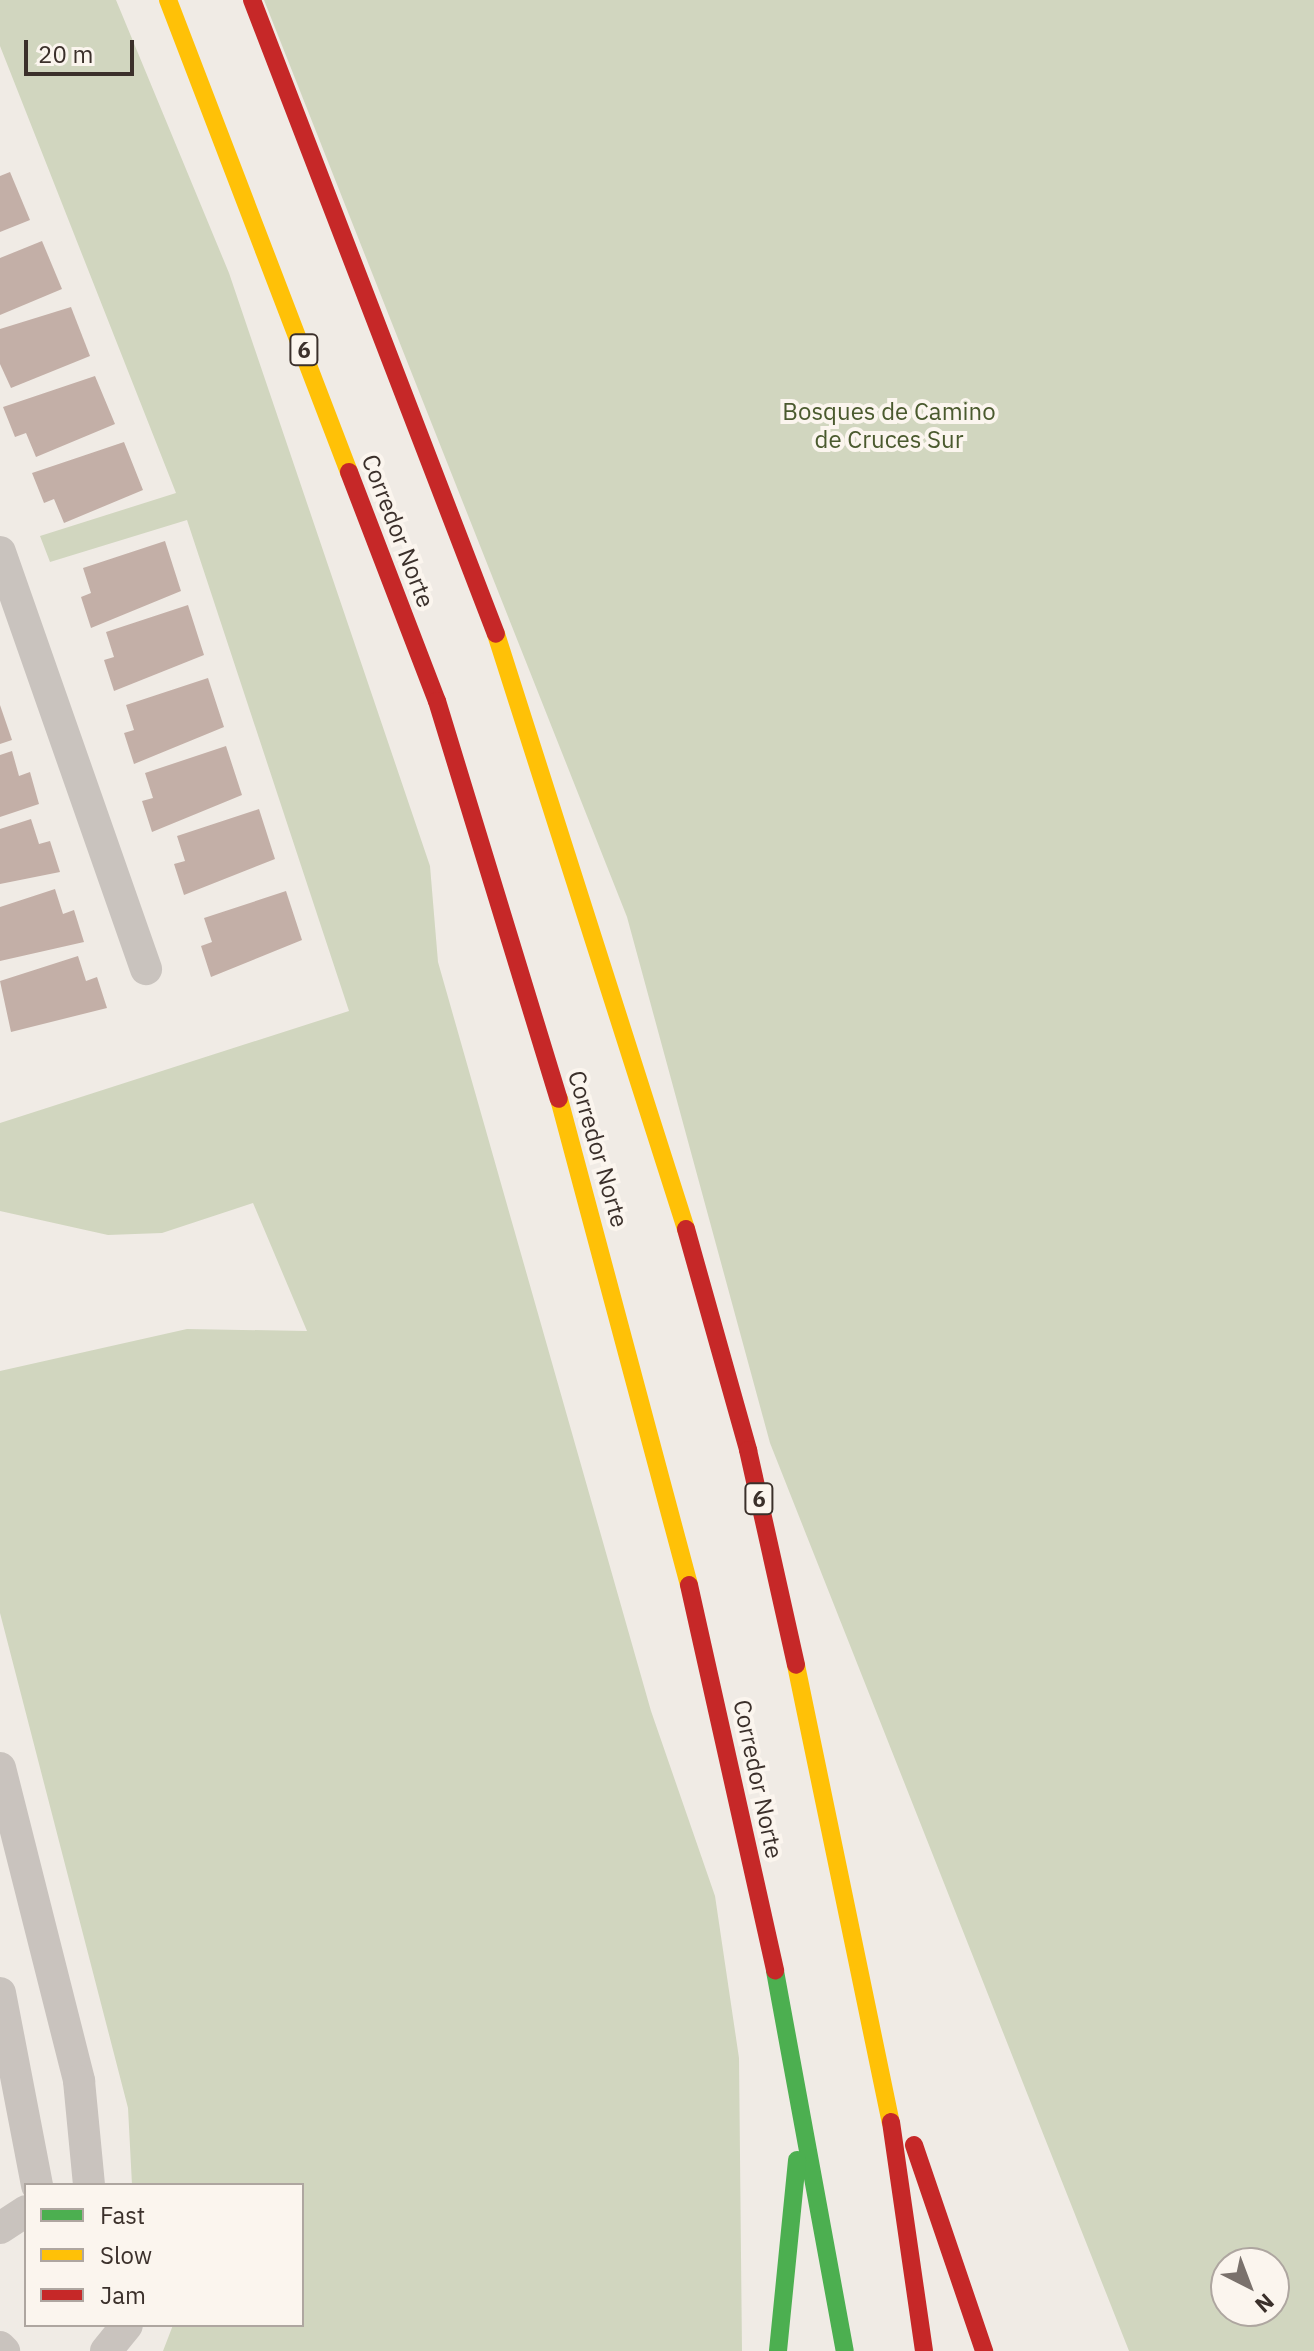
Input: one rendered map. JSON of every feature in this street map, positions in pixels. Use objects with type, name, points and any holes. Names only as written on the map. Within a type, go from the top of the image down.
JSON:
[{"type":"highway","name":"Corredor Norte","points":[[168,0],[437,701],[574,1148],[701,1630],[803,2102],[845,2351]]},
{"type":"highway","name":"6","points":[[252,0],[509,668],[596,926],[748,1450],[880,2042],[924,2351]]},
{"type":"highway","points":[[880,2042],[984,2351]]},
{"type":"highway","points":[[778,2351],[803,2102]]},
{"type":"street","points":[[0,552],[146,969]]},
{"type":"street","points":[[0,1768],[79,2081],[89,2183]]},
{"type":"street","points":[[0,1993],[37,2183]]},
{"type":"street","points":[[0,2228],[24,2212]]},
{"type":"street","points":[[106,2351],[125,2327]]},
{"type":"green space","points":[[0,0],[116,0],[229,273],[430,866],[438,962],[651,1711],[715,1896],[739,2058],[742,2351],[163,2351],[172,2327],[304,2327],[304,2183],[132,2183],[128,2108],[0,1613],[0,1371],[187,1329],[307,1331],[253,1203],[162,1233],[108,1235],[0,1211],[0,1123],[349,1011],[187,520],[50,562],[40,536],[176,493],[0,46]]},
{"type":"green space","name":"Bosques de Camino de Cruces Sur","points":[[264,0],[1314,0],[1314,2351],[1129,2351],[770,1443],[627,917]]},
{"type":"building","points":[[10,172],[30,220],[0,232],[0,176]]},
{"type":"building","points":[[42,241],[62,289],[0,315],[0,258]]},
{"type":"building","points":[[71,307],[90,356],[11,388],[0,364],[0,329]]},
{"type":"building","points":[[95,376],[115,424],[36,457],[26,433],[15,437],[3,407]]},
{"type":"building","points":[[124,442],[143,490],[64,523],[54,499],[44,503],[32,473]]},
{"type":"building","points":[[165,541],[181,591],[91,628],[81,597],[91,593],[83,568]]},
{"type":"building","points":[[188,605],[204,655],[114,691],[104,660],[114,657],[106,632]]},
{"type":"building","points":[[208,678],[224,727],[134,764],[124,733],[134,730],[126,705]]},
{"type":"building","points":[[0,705],[12,740],[0,744]]},
{"type":"building","points":[[226,746],[242,795],[152,832],[142,801],[153,798],[145,773]]},
{"type":"building","points":[[12,751],[19,776],[30,772],[39,804],[0,817],[0,755]]},
{"type":"building","points":[[259,809],[275,859],[184,895],[174,864],[185,861],[177,836]]},
{"type":"building","points":[[31,819],[39,844],[50,841],[60,872],[0,884],[0,829]]},
{"type":"building","points":[[55,889],[63,914],[74,910],[84,942],[0,961],[0,907]]},
{"type":"building","points":[[286,891],[302,940],[211,977],[201,946],[212,942],[204,918]]},
{"type":"building","points":[[78,956],[86,981],[97,977],[107,1008],[11,1032],[0,981]]},
{"type":"traffic: fast","points":[[775,1971],[845,2351]]},
{"type":"traffic: fast","points":[[778,2351],[797,2160]]},
{"type":"traffic: slow","points":[[168,0],[349,472]]},
{"type":"traffic: slow","points":[[496,634],[686,1229]]},
{"type":"traffic: slow","points":[[559,1099],[689,1585]]},
{"type":"traffic: slow","points":[[796,1665],[891,2122]]},
{"type":"traffic: jam","points":[[252,0],[496,634]]},
{"type":"traffic: jam","points":[[349,472],[437,701],[559,1099]]},
{"type":"traffic: jam","points":[[686,1229],[748,1450],[796,1665]]},
{"type":"traffic: jam","points":[[689,1585],[775,1971]]},
{"type":"traffic: jam","points":[[891,2122],[924,2351]]},
{"type":"traffic: jam","points":[[914,2145],[984,2351]]}]
